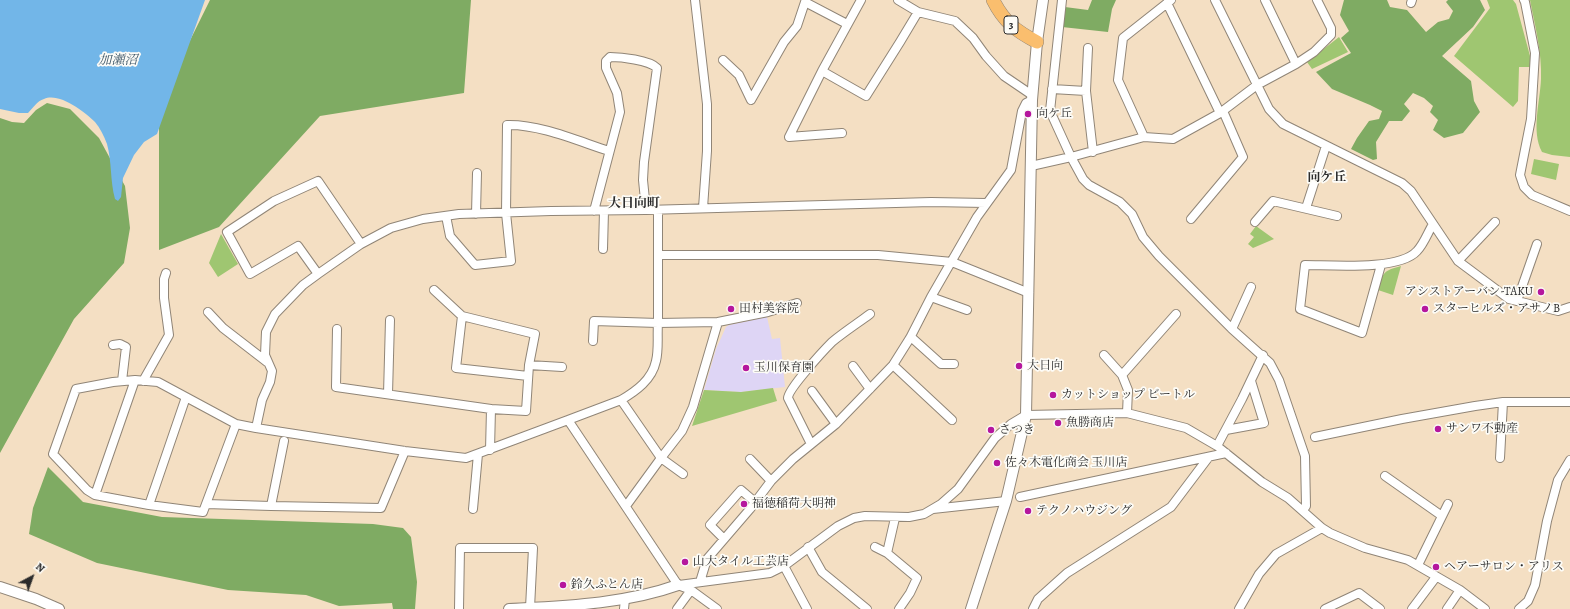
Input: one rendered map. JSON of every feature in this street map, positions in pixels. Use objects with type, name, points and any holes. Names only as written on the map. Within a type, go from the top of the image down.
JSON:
[{"type":"main road","name":"3","points":[[993,0],[1007,22],[1037,42]]},
{"type":"street","points":[[695,0],[707,104],[707,151],[703,208]]},
{"type":"street","points":[[842,133],[789,137],[822,71],[861,0]]},
{"type":"street","points":[[898,0],[918,12],[955,22],[973,38],[986,56],[1004,76],[1032,98]]},
{"type":"street","points":[[971,609],[1006,501],[1026,415],[1032,98],[1037,42],[1043,0]]},
{"type":"street","points":[[1062,0],[1050,111],[1071,157],[1083,179],[1090,185],[1120,202],[1132,214],[1143,237],[1159,256],[1232,329],[1263,355],[1270,363],[1279,380],[1305,456],[1306,506],[1303,510]]},
{"type":"street","points":[[1215,0],[1269,109],[1283,124],[1402,183],[1411,191],[1458,261],[1509,299],[1558,311],[1570,306]]},
{"type":"street","points":[[1265,0],[1296,64]]},
{"type":"street","points":[[1031,166],[1093,152],[1144,137],[1173,139],[1222,112],[1257,86],[1314,52],[1331,35],[1331,28],[1317,0]]},
{"type":"street","points":[[1524,0],[1535,53],[1531,119],[1520,175],[1524,187],[1532,195],[1570,211]]},
{"type":"street","points":[[1144,137],[1118,80],[1123,38],[1169,1],[1243,157],[1191,219]]},
{"type":"street","points":[[723,60],[739,75],[751,100],[784,42],[797,26],[805,2],[847,24]]},
{"type":"street","points":[[822,71],[866,96],[918,12]]},
{"type":"street","points":[[1088,48],[1086,91],[1093,152]]},
{"type":"street","points":[[594,211],[620,112],[617,93],[606,68],[606,61],[610,57],[650,63],[657,68],[644,162],[643,180],[646,210]]},
{"type":"street","points":[[1052,89],[1086,91]]},
{"type":"street","points":[[700,582],[707,559],[771,481],[811,444],[836,424],[894,365],[911,337],[931,297],[986,203],[1001,186],[1011,170],[1022,111],[1026,103],[1032,98]]},
{"type":"street","points":[[446,216],[450,236],[475,265],[511,261],[506,213],[507,125],[519,125],[535,128],[609,151]]},
{"type":"street","points":[[1306,208],[1326,146]]},
{"type":"street","points":[[476,214],[477,173]]},
{"type":"street","points":[[318,274],[298,246],[250,274],[227,232],[274,201],[318,181],[361,244]]},
{"type":"street","points":[[1255,222],[1273,201],[1337,216]]},
{"type":"street","points":[[256,428],[262,400],[270,382],[272,371],[265,355],[266,332],[275,314],[303,285],[361,244],[391,228],[423,219],[476,214],[931,202],[986,203]]},
{"type":"street","points":[[603,249],[604,210]]},
{"type":"street","points":[[236,424],[203,512],[149,505],[95,495],[87,490],[53,454],[76,389],[122,381],[139,380],[158,382],[236,424],[405,451],[466,458],[621,400],[639,389],[650,375],[656,361],[658,322],[658,210]]},
{"type":"street","points":[[1458,261],[1495,222]]},
{"type":"street","points":[[1381,265],[1362,333],[1300,309],[1305,265],[1381,265],[1402,260],[1417,252],[1433,224]]},
{"type":"street","points":[[1517,301],[1537,244]]},
{"type":"street","points":[[658,255],[878,256],[952,262],[1029,293]]},
{"type":"street","points":[[95,495],[139,380],[169,335],[164,298],[164,279],[166,273]]},
{"type":"street","points":[[1232,329],[1251,287]]},
{"type":"street","points":[[337,329],[336,387],[491,408],[526,411],[528,376],[535,334],[462,316],[434,290]]},
{"type":"street","points":[[931,297],[967,310]]},
{"type":"street","points":[[593,341],[594,322],[718,322],[768,312],[797,303]]},
{"type":"street","points":[[208,312],[223,328],[267,362]]},
{"type":"street","points":[[811,444],[788,398],[788,395],[832,342],[870,314]]},
{"type":"street","points":[[1122,375],[1176,314]]},
{"type":"street","points":[[462,316],[456,368],[528,376]]},
{"type":"street","points":[[388,394],[390,320]]},
{"type":"street","points":[[626,506],[682,431],[693,407],[718,322]]},
{"type":"street","points":[[911,337],[941,364],[954,364]]},
{"type":"street","points":[[113,345],[120,344],[126,346],[122,381]]},
{"type":"street","points":[[1104,355],[1122,375],[1128,390],[1127,413]]},
{"type":"street","points":[[1217,446],[1263,355]]},
{"type":"street","points":[[530,365],[562,367]]},
{"type":"street","points":[[894,365],[952,420]]},
{"type":"street","points":[[853,366],[870,389]]},
{"type":"street","points":[[1226,430],[1264,423],[1251,381]]},
{"type":"street","points":[[812,392],[836,424]]},
{"type":"street","points":[[149,505],[186,397]]},
{"type":"street","points":[[621,400],[661,458],[683,474]]},
{"type":"street","points":[[1315,437],[1402,419],[1502,402],[1570,402]]},
{"type":"street","points":[[1500,458],[1502,402]]},
{"type":"street","points":[[490,450],[491,408]]},
{"type":"street","points":[[509,609],[624,604],[678,585],[770,572],[784,566],[838,526],[854,518],[865,516],[895,518],[909,517],[924,514],[932,510],[958,489],[996,438],[1011,424],[1026,415],[1127,413],[1186,428],[1217,446],[1262,482],[1288,498],[1322,528],[1365,548],[1408,560],[1460,590],[1485,609]]},
{"type":"street","points":[[568,420],[678,585],[691,590],[717,609]]},
{"type":"street","points":[[271,506],[284,441]]},
{"type":"street","points":[[206,504],[381,508],[405,451]]},
{"type":"street","points":[[473,509],[478,454]]},
{"type":"street","points":[[1020,497],[1226,454]]},
{"type":"street","points":[[1033,609],[1038,599],[1067,574],[1171,507],[1208,458]]},
{"type":"street","points":[[750,459],[771,481]]},
{"type":"street","points":[[1519,609],[1528,602],[1535,585],[1554,492],[1558,480],[1566,472],[1570,460]]},
{"type":"street","points":[[1385,476],[1442,516]]},
{"type":"street","points":[[724,539],[710,525],[741,490],[755,502]]},
{"type":"street","points":[[932,510],[1006,501]]},
{"type":"street","points":[[1418,566],[1448,504]]},
{"type":"street","points":[[887,553],[895,518]]},
{"type":"street","points":[[1239,609],[1259,574],[1276,554],[1322,528]]},
{"type":"street","points":[[808,547],[822,572],[867,609]]},
{"type":"street","points":[[875,547],[887,553],[917,578],[910,593],[899,609]]},
{"type":"street","points":[[459,609],[460,548],[533,548],[530,608]]},
{"type":"street","points":[[784,566],[807,609]]},
{"type":"street","points":[[1412,609],[1436,577]]},
{"type":"street","points":[[0,587],[36,599],[58,609]]},
{"type":"street","points":[[677,609],[691,590]]},
{"type":"street","points":[[1447,609],[1460,590]]},
{"type":"street","points":[[1325,609],[1359,593],[1380,609]]},
{"type":"shaded area","name":"玉川保育園","points":[[767,317],[772,339],[780,338],[785,387],[741,392],[704,390],[716,349],[726,327],[729,325]]},
{"type":"green space","points":[[210,0],[471,0],[464,93],[320,116],[219,227],[159,250],[159,103]]},
{"type":"green space","points":[[1092,0],[1116,0],[1112,9],[1108,32],[1062,27],[1065,7],[1088,10]]},
{"type":"green space","points":[[1344,0],[1387,0],[1390,7],[1407,10],[1426,32],[1438,22],[1449,19],[1453,11],[1446,2],[1448,0],[1480,0],[1485,10],[1473,27],[1442,56],[1471,81],[1474,101],[1480,112],[1463,133],[1444,138],[1433,130],[1438,120],[1430,112],[1433,106],[1424,98],[1413,93],[1404,104],[1410,111],[1402,121],[1389,121],[1376,142],[1377,159],[1373,160],[1351,149],[1369,121],[1379,119],[1382,111],[1332,89],[1316,72],[1351,53],[1341,38],[1349,31],[1340,15]]},
{"type":"green space","points":[[1487,0],[1513,0],[1516,4],[1530,56],[1530,67],[1519,67],[1518,101],[1513,107],[1454,56],[1490,8]]},
{"type":"green space","points":[[1530,0],[1570,0],[1570,157],[1542,152],[1539,144],[1537,135],[1537,116],[1541,69],[1538,39]]},
{"type":"green space","points":[[1339,37],[1348,52],[1312,69],[1307,62]]},
{"type":"green space","points":[[47,103],[70,109],[99,138],[125,186],[130,228],[124,263],[74,319],[0,453],[0,118],[12,122],[24,123],[36,110]]},
{"type":"green space","points":[[1534,159],[1559,164],[1556,180],[1531,174]]},
{"type":"green space","points":[[1256,226],[1274,239],[1253,248],[1248,244],[1254,237],[1250,234]]},
{"type":"green space","points":[[221,234],[238,264],[218,277],[209,263]]},
{"type":"green space","points":[[1401,266],[1393,295],[1378,290],[1381,279],[1385,273],[1391,269]]},
{"type":"green space","points":[[773,388],[777,401],[692,426],[704,390],[741,392]]},
{"type":"green space","points":[[48,467],[83,502],[162,517],[373,524],[403,528],[411,537],[417,582],[415,609],[393,609],[392,603],[339,606],[306,595],[228,590],[97,563],[29,534],[33,508]]},
{"type":"water","name":"加瀬沼","points":[[0,0],[205,0],[157,134],[144,142],[134,155],[123,178],[121,197],[118,201],[115,199],[113,192],[110,158],[107,144],[97,124],[85,113],[71,104],[57,98],[39,101],[28,113],[19,113],[0,109]]},
{"type":"place","name":"向ケ丘","points":[[1028,114]]},
{"type":"place","name":"アシストアーバン-TAKU","points":[[1541,292]]},
{"type":"place","name":"田村美容院","points":[[731,309]]},
{"type":"place","name":"スターヒルズ・アサノB","points":[[1425,309]]},
{"type":"place","name":"大日向","points":[[1019,366]]},
{"type":"place","name":"玉川保育園","points":[[746,368]]},
{"type":"place","name":"カットショップ ビートル","points":[[1053,395]]},
{"type":"place","name":"魚勝商店","points":[[1058,423]]},
{"type":"place","name":"サンワ不動産","points":[[1438,429]]},
{"type":"place","name":"さつき","points":[[991,430]]},
{"type":"place","name":"佐々木電化商会 玉川店","points":[[997,463]]},
{"type":"place","name":"福徳稲荷大明神","points":[[744,504]]},
{"type":"place","name":"テクノハウジング","points":[[1028,511]]},
{"type":"place","name":"山大タイル工芸店","points":[[685,562]]},
{"type":"place","name":"ヘアーサロン・アリス","points":[[1436,567]]},
{"type":"place","name":"鈴久ふとん店","points":[[563,585]]},
{"type":"district","name":"向ケ丘","points":[[1327,178]]},
{"type":"district","name":"大日向町","points":[[634,204]]}]
